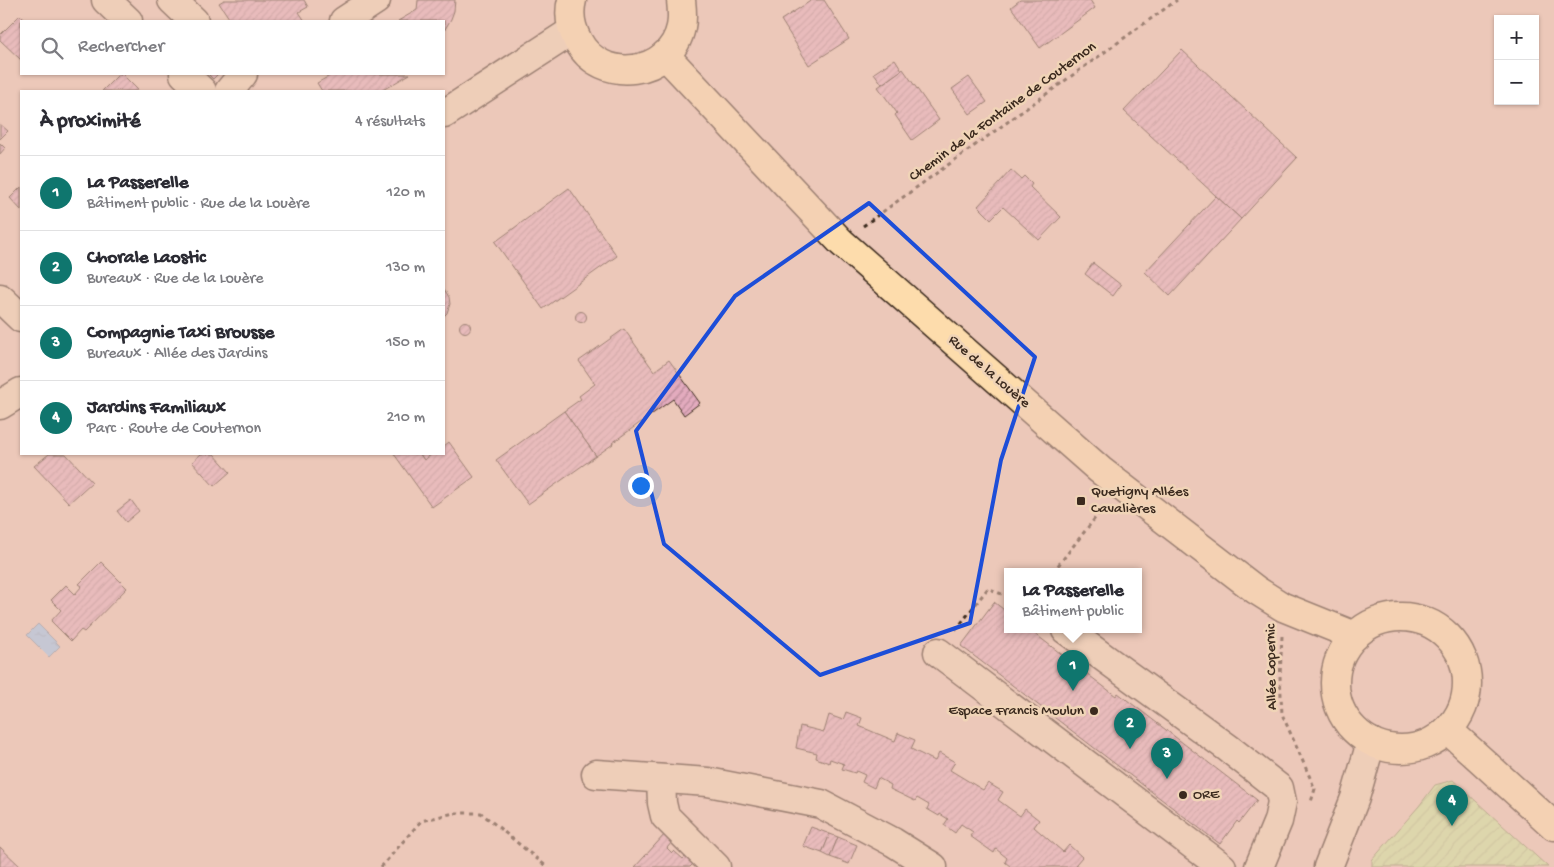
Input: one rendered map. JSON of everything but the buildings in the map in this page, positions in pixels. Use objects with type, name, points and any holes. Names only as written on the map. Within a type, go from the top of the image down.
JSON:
[{"type":"main road","points":[[572,0],[570,18],[572,31],[581,47],[595,60],[612,68],[630,70],[649,66],[664,56],[675,43],[681,28],[681,0]]},
{"type":"main road","name":"Rue de la Louère","points":[[664,56],[841,242],[1092,463],[1256,590],[1283,607],[1355,636]]},
{"type":"main road","points":[[1396,617],[1419,619],[1439,628],[1445,634],[1455,645],[1465,666],[1467,688],[1461,711],[1448,730],[1432,742],[1412,748],[1391,748],[1371,742],[1352,727],[1339,705],[1335,681],[1341,656],[1355,636],[1374,623],[1396,617]]},
{"type":"main road","points":[[1448,730],[1554,826]]},
{"type":"street","points":[[106,0],[127,20]]},
{"type":"street","points":[[172,0],[193,20]]},
{"type":"street","points":[[346,20],[376,0]]},
{"type":"street","points":[[445,113],[572,31]]},
{"type":"street","points":[[185,75],[201,90]]},
{"type":"street","points":[[230,90],[242,75]]},
{"type":"street","points":[[0,298],[20,317]]},
{"type":"street","points":[[0,405],[20,393]]},
{"type":"street","points":[[1070,633],[1228,748],[1279,788],[1282,802],[1278,821],[1258,867]]},
{"type":"street","points":[[938,652],[1222,867]]},
{"type":"street","points":[[1328,867],[1355,798],[1371,742]]},
{"type":"street","points":[[596,774],[708,782],[821,804],[893,842],[933,867]]},
{"type":"street","points":[[661,779],[662,803],[665,816],[716,867]]},
{"type":"path","name":"Chemin de la Fontaine de Couternon","points":[[841,242],[1178,0]]},
{"type":"path","points":[[1056,568],[1120,486]]},
{"type":"path","points":[[955,630],[988,588],[1004,595]]},
{"type":"path","name":"Allée Copernic","points":[[1283,607],[1280,676],[1282,714],[1314,789],[1310,806]]},
{"type":"path","points":[[381,867],[420,821],[454,813],[481,813],[547,867]]},
{"type":"highlighted area","points":[[869,203],[1035,357],[1001,460],[970,623],[820,675],[664,544],[636,431],[735,296]]},
{"type":"green space","points":[[1453,780],[1548,867],[1372,867],[1372,860],[1435,785]]},
{"type":"water","points":[[38,624],[60,646],[49,657],[27,635]]},
{"type":"place","name":"Quetigny Allées Cavalières","points":[[1081,501]]},
{"type":"place","name":"La Passerelle","points":[[1073,691]]},
{"type":"place","name":"Espace Francis Moulun","points":[[1094,711]]},
{"type":"place","name":"Chorale Laostic","points":[[1130,749]]},
{"type":"place","name":"Compagnie Taxi Brousse","points":[[1167,779]]},
{"type":"place","name":"ORE","points":[[1183,795]]},
{"type":"place","name":"Jardins Familiaux","points":[[1452,826]]}]
